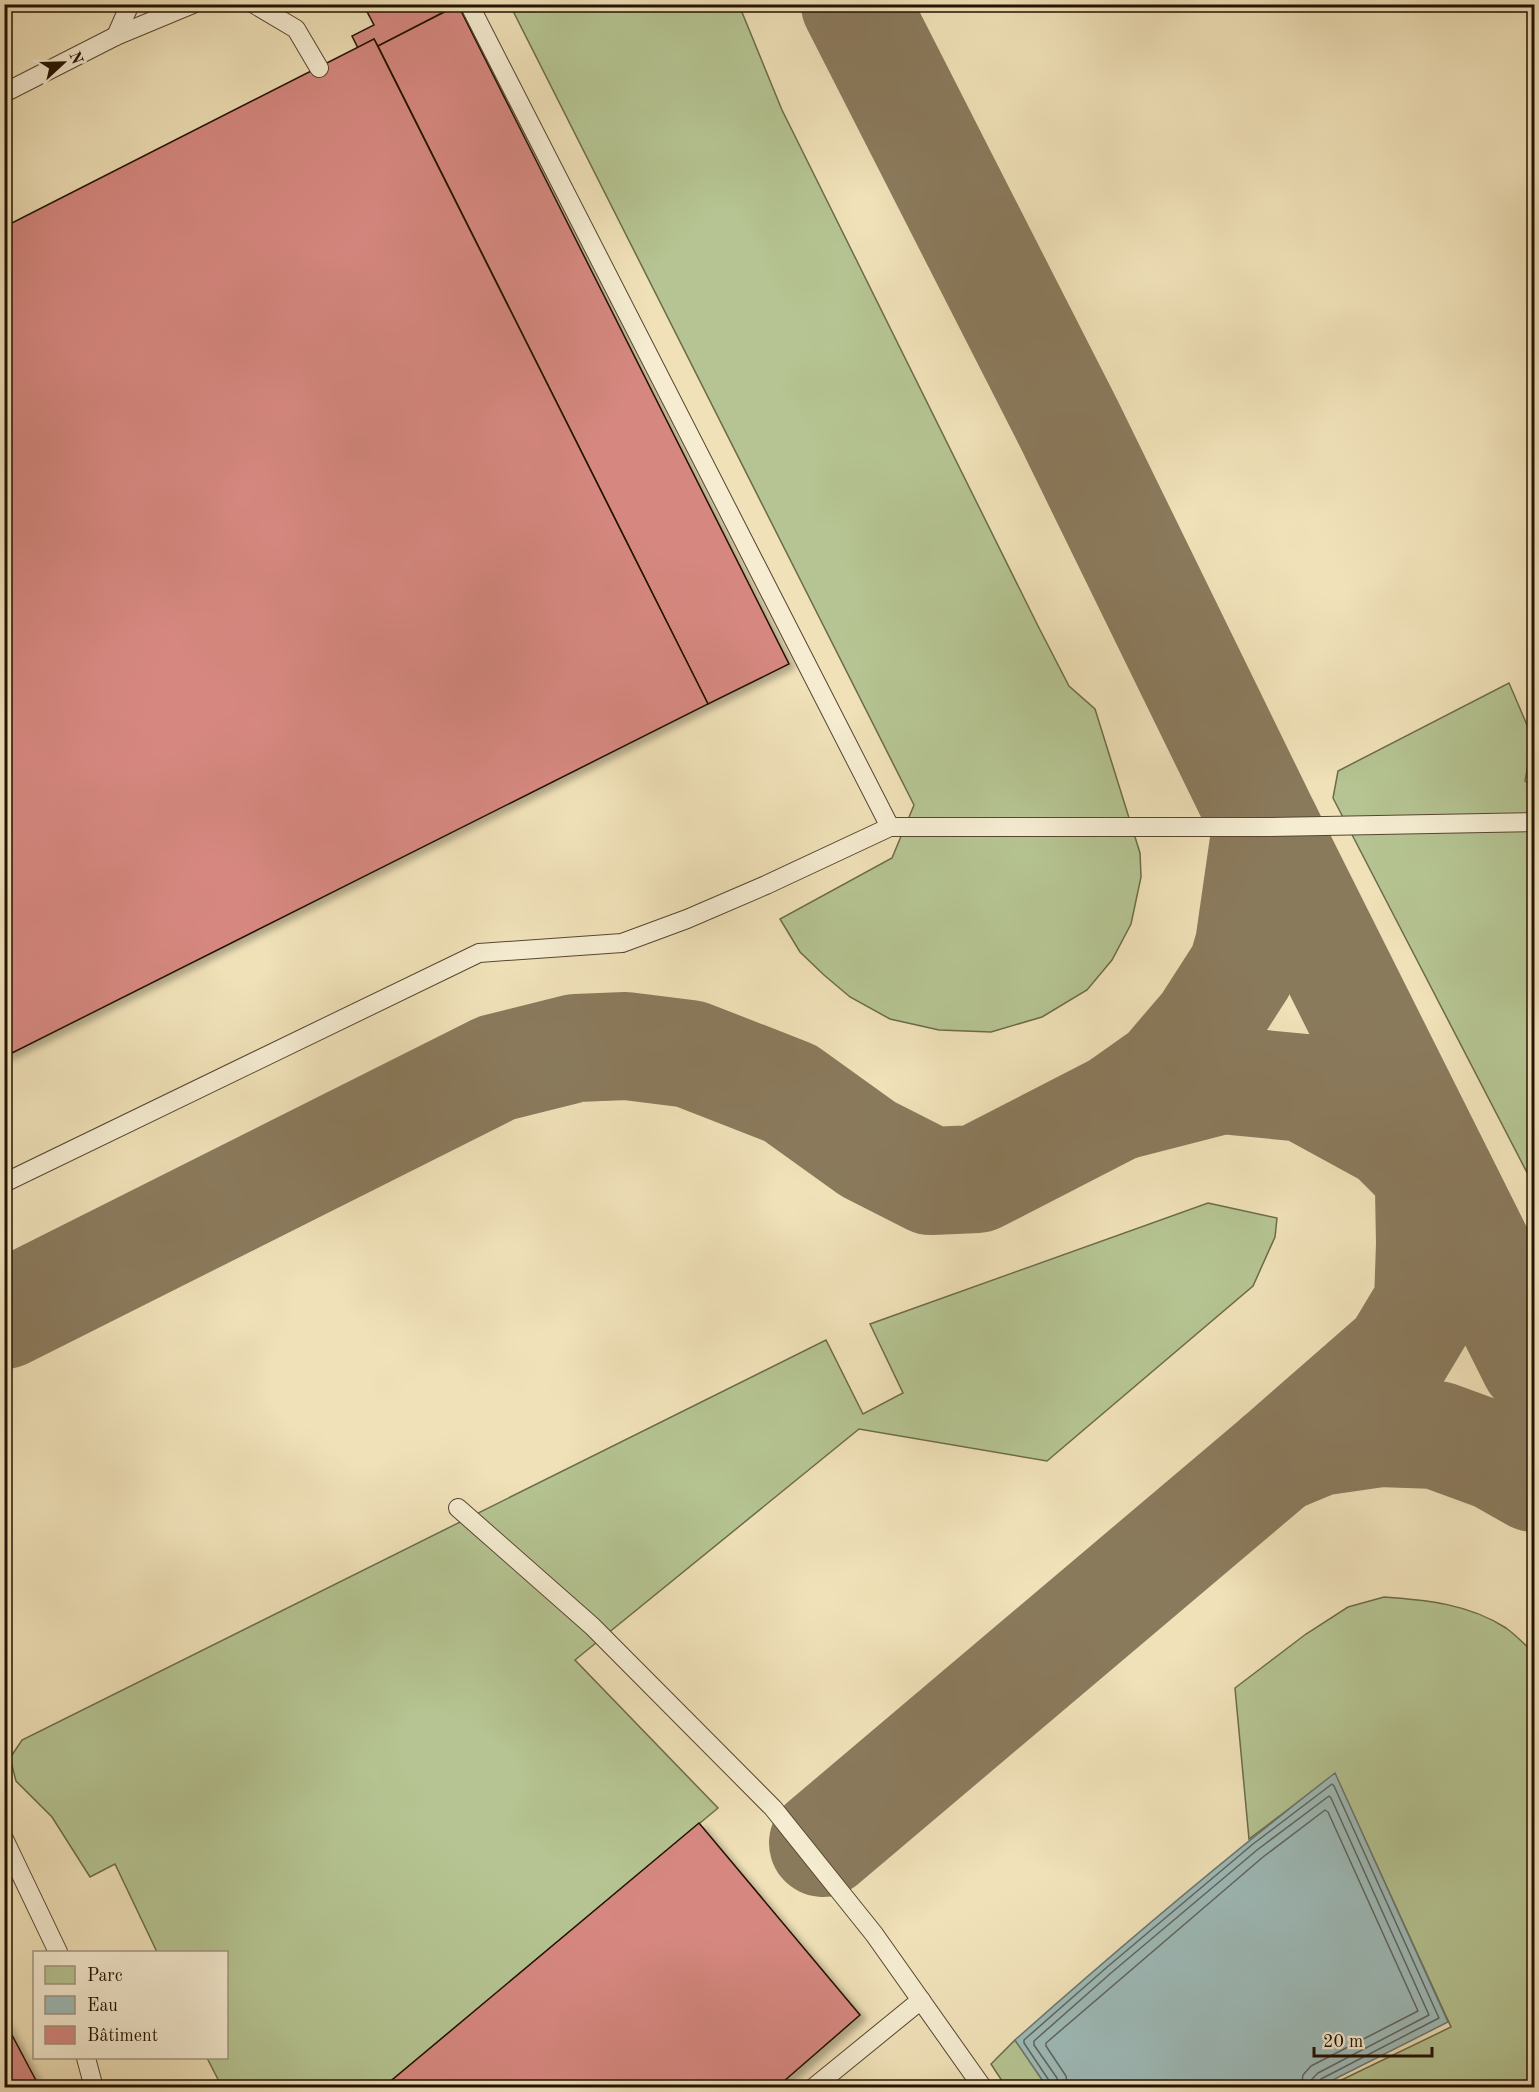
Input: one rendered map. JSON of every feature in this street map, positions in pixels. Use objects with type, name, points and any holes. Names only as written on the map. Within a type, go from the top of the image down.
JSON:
[{"type":"lane","points":[[116,36],[130,4]]},
{"type":"lane","points":[[4,93],[116,36],[193,4]]},
{"type":"lane","points":[[254,4],[296,29],[319,68]]},
{"type":"lane","points":[[469,4],[890,827]]},
{"type":"lane","points":[[4,1183],[479,953],[622,943],[687,919],[766,885],[890,827],[1266,827],[1534,822]]},
{"type":"lane","points":[[458,1508],[592,1626],[772,1808],[874,1934],[983,2088]]},
{"type":"lane","points":[[4,1839],[57,1951]]},
{"type":"lane","points":[[813,2088],[921,2000]]},
{"type":"lane","points":[[86,2059],[94,2088]]},
{"type":"green space","points":[[510,5],[739,5],[782,110],[1038,626],[1069,686],[1095,709],[1140,853],[1141,877],[1131,924],[1112,960],[1087,990],[1042,1017],[991,1032],[939,1030],[890,1019],[850,997],[824,975],[800,952],[780,919],[892,858],[914,805]]},
{"type":"green space","points":[[1509,683],[1533,739],[1525,781],[1534,787],[1534,1186],[1333,798],[1338,771]]},
{"type":"green space","points":[[1208,1203],[1277,1218],[1275,1237],[1253,1286],[1047,1461],[859,1429],[575,1660],[718,1808],[386,2085],[387,2087],[222,2087],[208,2059],[228,2059],[228,1951],[157,1951],[115,1864],[90,1877],[52,1817],[16,1781],[10,1758],[22,1740],[826,1340],[863,1414],[903,1393],[870,1324]]},
{"type":"green space","points":[[1384,1597],[1432,1602],[1477,1613],[1506,1628],[1534,1653],[1534,2087],[1327,2087],[1451,2027],[1335,1774],[1249,1839],[1235,1688],[1306,1634],[1348,1607]]},
{"type":"green space","points":[[1015,2040],[1047,2087],[1006,2087],[991,2064]]},
{"type":"water","points":[[1335,1773],[1448,2022],[1319,2087],[1047,2087],[1015,2040],[1173,1904]]},
{"type":"building","points":[[363,4],[438,4],[442,13],[378,46],[374,39],[358,48],[352,36],[374,25]]},
{"type":"building","points":[[458,5],[789,664],[708,704],[378,46]]},
{"type":"building","points":[[374,39],[708,704],[4,1057],[4,227]]},
{"type":"building","points":[[699,1823],[860,2015],[776,2088],[387,2088],[386,2085]]},
{"type":"building","points":[[4,2020],[40,2088],[4,2088]]},
{"type":"taxiway","points":[[855,4],[1069,424],[1266,827],[1534,1362]]},
{"type":"taxiway","points":[[4,1315],[496,1068],[576,1048],[626,1046],[690,1054],[790,1093],[868,1149],[931,1181],[977,1179],[1117,1107],[1165,1073],[1206,1025],[1242,969],[1249,945],[1266,827]]},
{"type":"taxiway","points":[[1117,1107],[1222,1080],[1305,1088],[1391,1135],[1435,1179]]},
{"type":"taxiway","points":[[823,1843],[1277,1459],[1398,1353],[1428,1303],[1429,1189],[1424,1163]]},
{"type":"taxiway","points":[[1277,1459],[1318,1442],[1380,1433],[1437,1435],[1497,1457],[1534,1478]]}]
